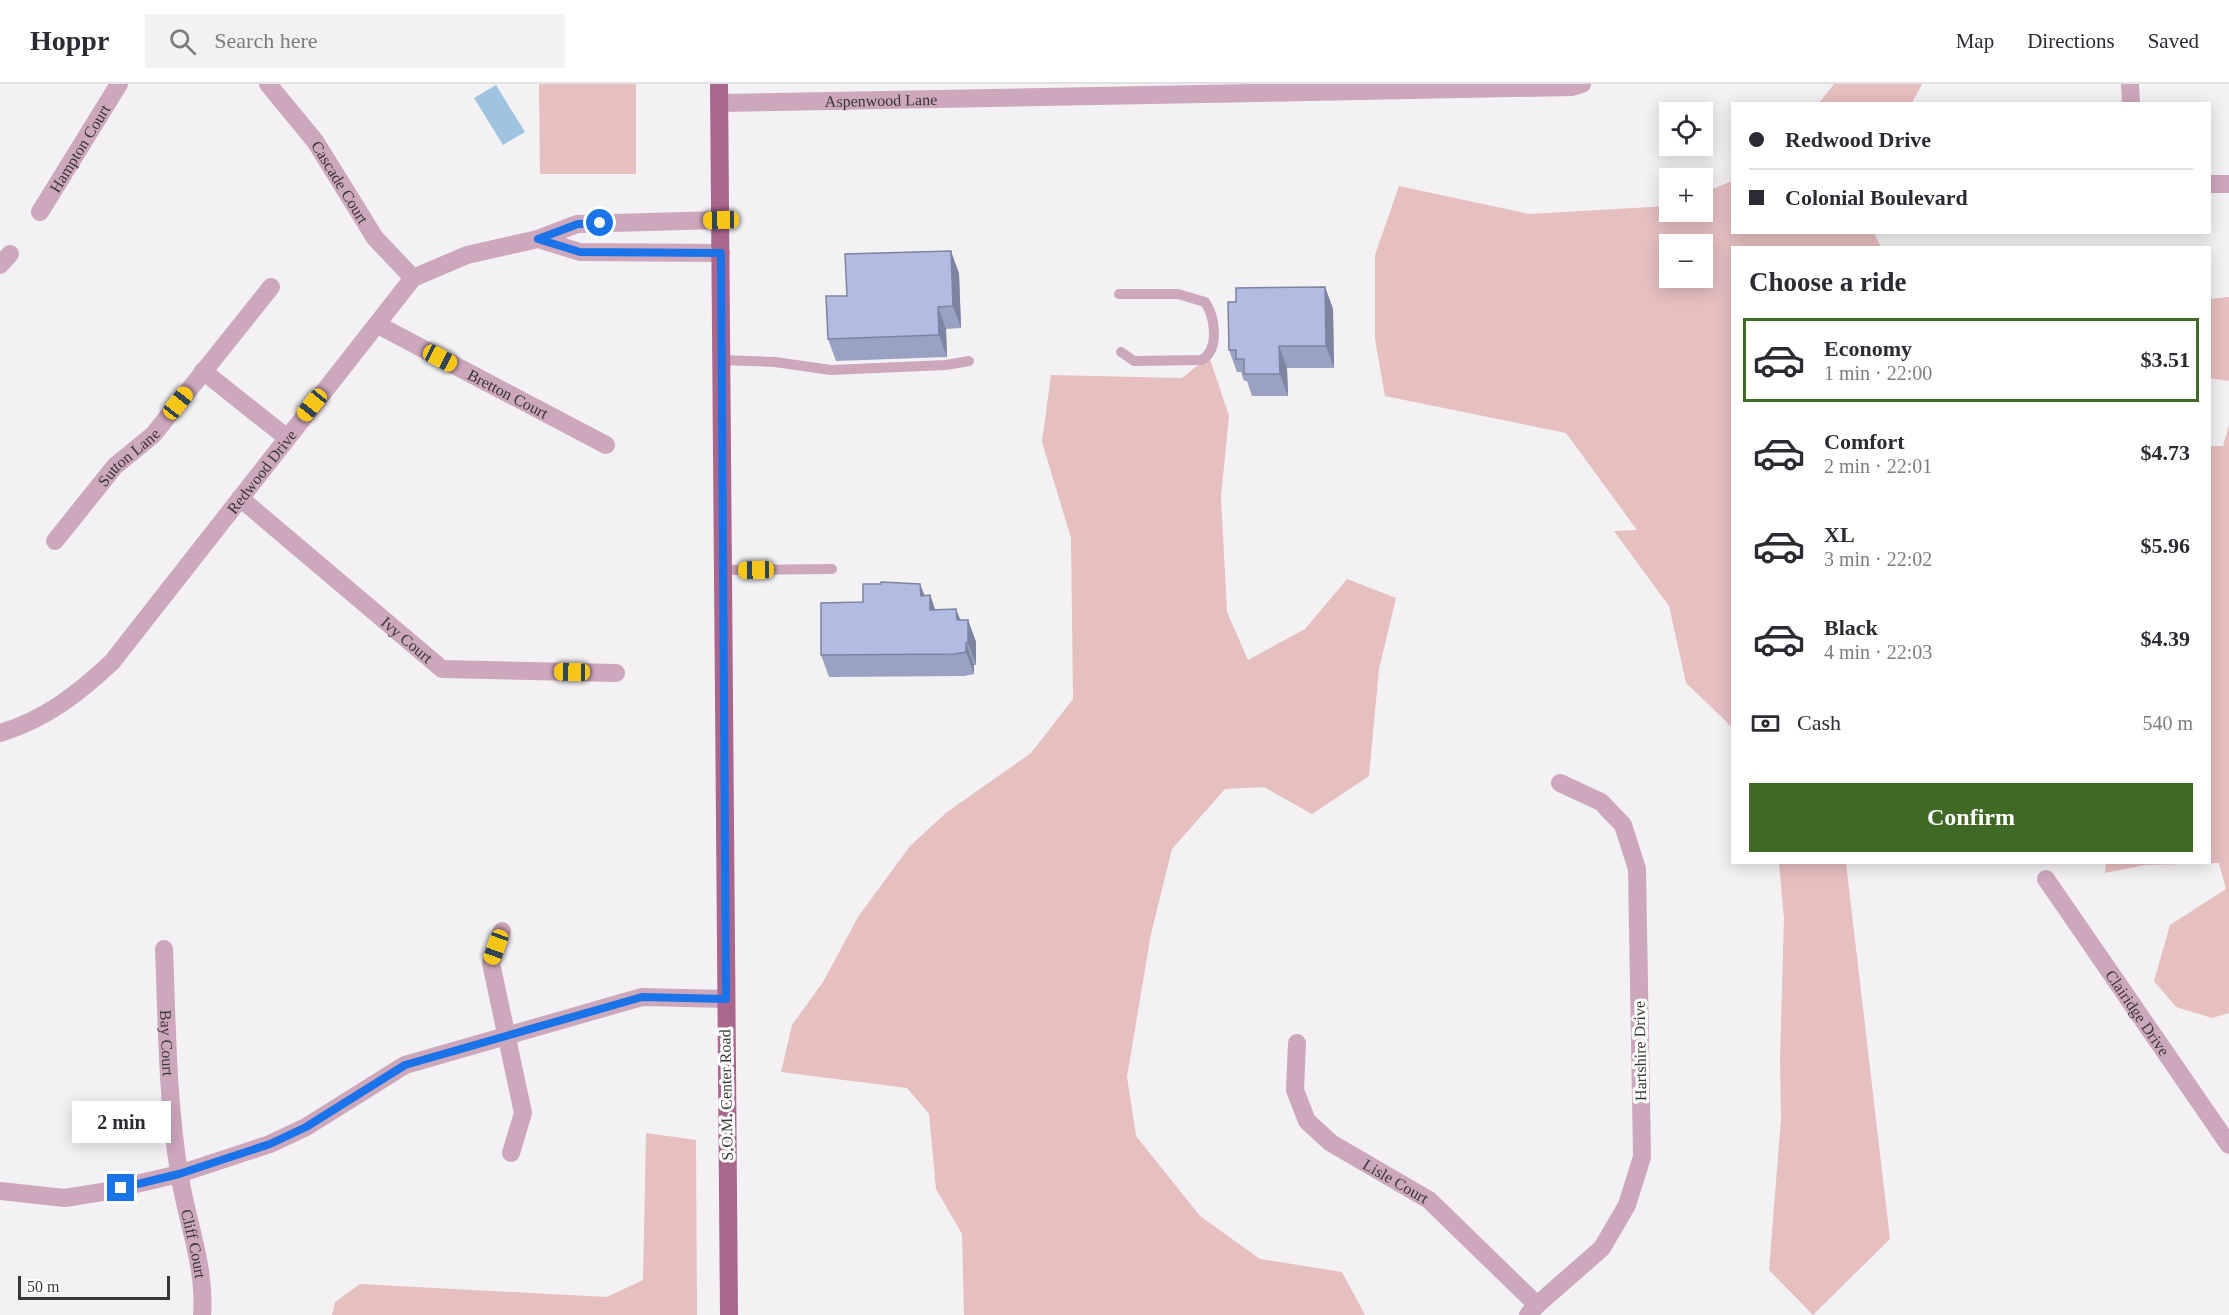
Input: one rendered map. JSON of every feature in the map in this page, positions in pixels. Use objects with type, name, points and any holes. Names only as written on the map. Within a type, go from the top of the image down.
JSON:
[{"type":"main road","name":"S.O.M. Center Road","points":[[719,84],[729,1315]]},
{"type":"street","name":"Hampton Court","points":[[40,212],[118,84]]},
{"type":"street","name":"Cascade Court","points":[[268,84],[315,141],[375,238],[413,278]]},
{"type":"street","name":"Aspenwood Lane","points":[[719,103],[1560,87],[1582,84]]},
{"type":"street","points":[[2130,84],[2131,102]]},
{"type":"street","points":[[2211,184],[2229,184]]},
{"type":"street","points":[[413,278],[467,255],[538,239],[578,224],[721,220]]},
{"type":"street","points":[[538,239],[580,252],[721,253]]},
{"type":"street","name":"Redwood Drive","points":[[0,733],[29,724],[80,692],[112,662],[286,437],[378,325],[413,278]]},
{"type":"street","name":"Sutton Lane","points":[[55,541],[115,466],[153,435],[271,287]]},
{"type":"street","name":"Bretton Court","points":[[378,325],[606,445]]},
{"type":"street","points":[[203,371],[286,437]]},
{"type":"street","name":"Ivy Court","points":[[240,498],[442,669],[616,673]]},
{"type":"street","name":"Hartshire Drive","points":[[1532,1310],[1602,1248],[1627,1205],[1642,1157],[1637,869],[1623,825],[1600,802],[1560,783]]},
{"type":"street","name":"Clairidge Drive","points":[[2046,879],[2229,1145]]},
{"type":"street","points":[[502,932],[490,963],[504,1036],[523,1113],[510,1153]]},
{"type":"street","name":"Bay Court","points":[[164,949],[170,1106],[179,1174]]},
{"type":"street","points":[[0,1191],[65,1198],[179,1174],[270,1144],[306,1127],[405,1065],[642,997],[726,999]]},
{"type":"street","name":"Lisle Court","points":[[1297,1042],[1294,1090],[1307,1121],[1331,1143],[1429,1200],[1532,1310]]},
{"type":"street","name":"Cliff Court","points":[[179,1174],[204,1289],[202,1315]]},
{"type":"lane","points":[[1119,294],[1190,296],[1205,302],[1214,318],[1212,349],[1209,356],[1202,360],[1134,361],[1121,352]]},
{"type":"lane","points":[[722,360],[775,362],[831,369],[946,365],[969,361]]},
{"type":"lane","points":[[724,570],[832,569]]},
{"type":"shaded area","points":[[539,84],[636,84],[636,174],[540,174]]},
{"type":"shaded area","points":[[1834,84],[1922,84],[1913,102],[1820,102]]},
{"type":"shaded area","points":[[1731,181],[1731,234],[1874,234],[1880,246],[1731,246],[1731,726],[1686,683],[1669,606],[1614,531],[1637,530],[1566,433],[1385,396],[1375,339],[1375,255],[1399,186],[1529,214],[1659,207],[1659,222],[1713,222],[1713,189]]},
{"type":"shaded area","points":[[2229,297],[2229,381],[2211,378],[2211,299]]},
{"type":"shaded area","points":[[1209,356],[1229,416],[1221,497],[1227,612],[1248,660],[1305,629],[1347,579],[1396,598],[1379,669],[1369,776],[1312,814],[1264,787],[1225,789],[1172,849],[1151,934],[1127,1077],[1136,1136],[1200,1216],[1260,1259],[1342,1272],[1365,1315],[964,1315],[962,1234],[936,1189],[929,1114],[907,1088],[781,1072],[792,1025],[823,982],[858,917],[910,846],[947,812],[1031,753],[1073,699],[1071,538],[1042,442],[1051,375],[1182,378]]},
{"type":"shaded area","points":[[2229,425],[2229,1013],[2212,1018],[2176,1007],[2154,981],[2170,925],[2226,889],[2219,863],[2211,863],[2211,446],[2223,446]]},
{"type":"shaded area","points":[[1779,864],[1846,864],[1890,1239],[1813,1315],[1769,1270],[1781,1119],[1780,1059],[1784,919]]},
{"type":"shaded area","points":[[2106,864],[2182,864],[2145,865],[2105,873]]},
{"type":"shaded area","points":[[646,1133],[696,1140],[697,1315],[332,1315],[335,1302],[360,1284],[607,1297],[643,1280]]},
{"type":"water","points":[[496,85],[525,132],[503,145],[474,98]]},
{"type":"building","points":[[951,251],[953,306],[938,307],[939,335],[828,339],[826,296],[847,296],[845,254]]},
{"type":"building","points":[[1325,287],[1326,346],[1279,346],[1280,374],[1244,374],[1244,359],[1236,359],[1236,350],[1229,350],[1228,302],[1236,302],[1236,288]]},
{"type":"building","points":[[881,582],[920,584],[921,596],[930,595],[930,610],[956,609],[957,620],[968,620],[966,652],[821,655],[821,603],[863,602],[863,584],[881,584]]},
{"type":"route","points":[[121,1188],[179,1174],[270,1144],[306,1127],[405,1065],[642,997],[726,999],[721,253],[580,252],[538,239],[578,224],[600,223]]}]
